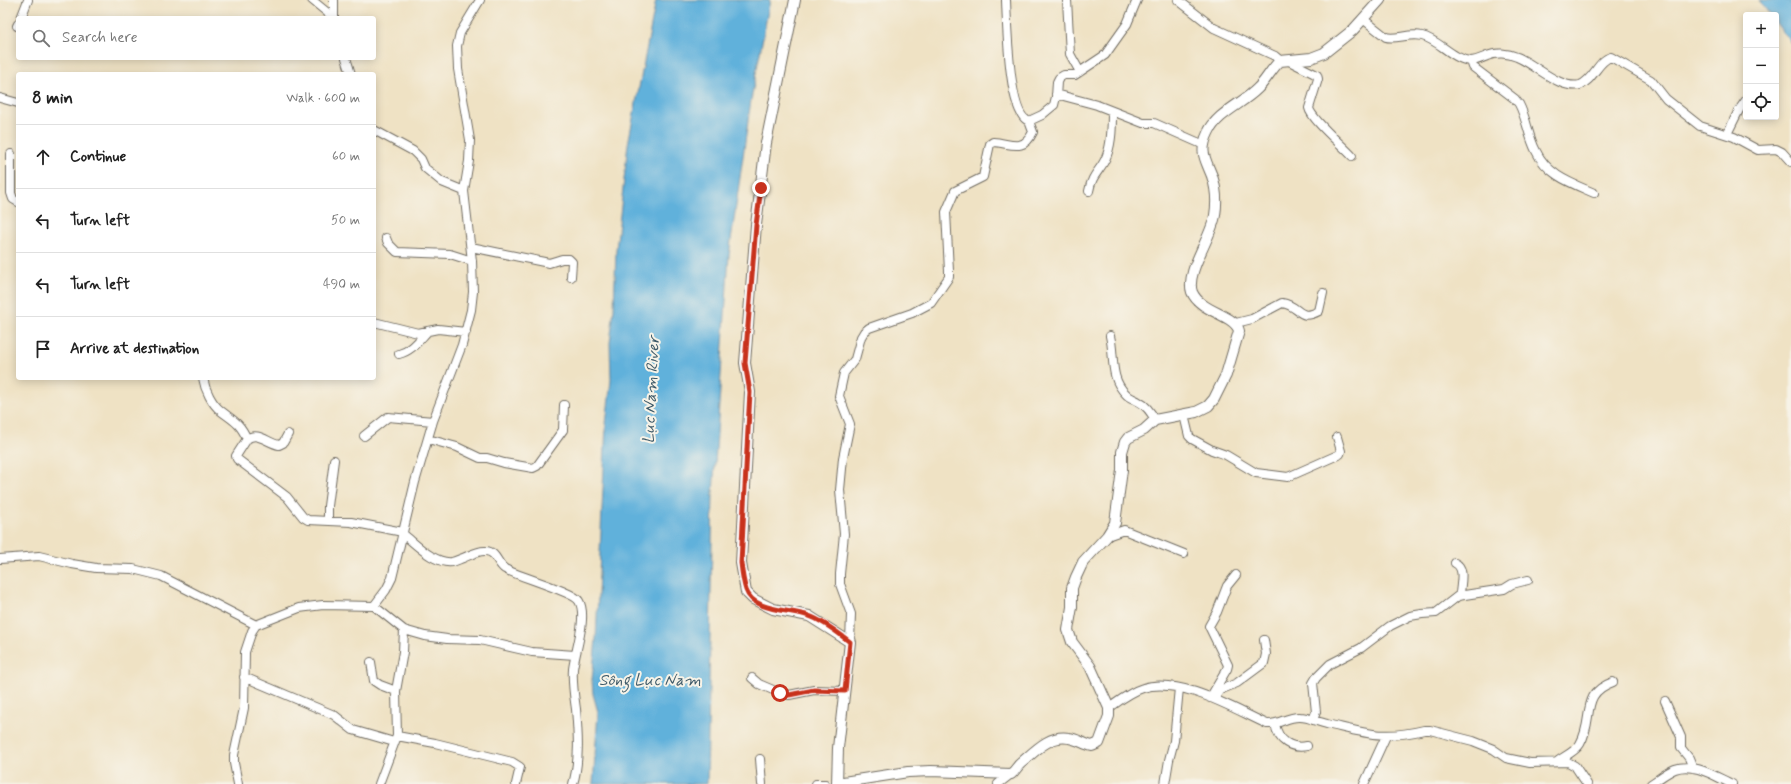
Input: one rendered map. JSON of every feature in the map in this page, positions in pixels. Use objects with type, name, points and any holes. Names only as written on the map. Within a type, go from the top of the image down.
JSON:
[{"type":"street","points":[[21,16],[28,0]]},
{"type":"street","points":[[312,0],[333,16]]},
{"type":"street","points":[[334,0],[334,16]]},
{"type":"street","points":[[374,606],[386,590],[392,578],[415,482],[432,421],[452,374],[466,332],[473,292],[471,247],[464,191],[469,161],[470,140],[458,69],[457,46],[460,33],[480,0]]},
{"type":"street","points":[[795,0],[768,136],[756,225],[745,363],[750,392],[741,563],[746,592],[752,599],[774,609],[809,616],[850,642]]},
{"type":"street","points":[[1006,0],[1011,70],[1015,99],[1022,117],[1029,121],[1033,132],[1027,142],[1019,146],[993,142],[990,144],[982,177],[954,191],[946,212],[950,271],[949,277],[931,303],[912,313],[869,328],[864,332],[855,359],[844,373],[839,396],[850,424],[843,458],[840,490],[844,534],[840,584],[851,614],[850,642],[838,748],[837,784],[908,772],[931,771],[1011,774]]},
{"type":"street","points":[[1067,0],[1070,54],[1080,72]]},
{"type":"street","points":[[1029,121],[1050,109],[1054,105],[1057,82],[1059,78],[1064,75],[1075,75],[1105,55],[1127,24],[1137,0]]},
{"type":"street","points":[[1178,0],[1214,28],[1317,75],[1318,79],[1310,112],[1352,156]]},
{"type":"street","points":[[1323,293],[1319,311],[1308,316],[1303,315],[1292,306],[1282,303],[1252,319],[1236,323],[1208,309],[1196,299],[1191,289],[1191,276],[1206,242],[1215,211],[1216,202],[1212,177],[1202,154],[1208,133],[1215,124],[1258,88],[1285,61],[1311,58],[1324,53],[1342,39],[1380,0]]},
{"type":"street","points":[[1363,19],[1386,37],[1390,38],[1411,35],[1422,36],[1429,38],[1454,55],[1471,61],[1495,54],[1516,56],[1562,83],[1579,85],[1585,82],[1610,56],[1651,80],[1666,99],[1700,126],[1727,134],[1758,150],[1776,149],[1782,152],[1791,162]]},
{"type":"street","points":[[347,60],[350,72]]},
{"type":"street","points":[[1471,61],[1473,67],[1515,99],[1519,104],[1536,151],[1544,164],[1564,180],[1594,193]]},
{"type":"street","points":[[1056,94],[1097,105],[1143,123],[1160,125],[1204,145]]},
{"type":"street","points":[[0,98],[16,102]]},
{"type":"street","points":[[1727,134],[1743,104]]},
{"type":"street","points":[[1089,191],[1090,181],[1107,156],[1111,134],[1112,111]]},
{"type":"street","points":[[376,131],[413,151],[421,159],[425,168],[442,182],[464,191]]},
{"type":"street","points":[[11,154],[11,193],[13,199],[16,201]]},
{"type":"street","points":[[386,238],[397,252],[450,254],[472,260]]},
{"type":"street","points":[[471,247],[549,263],[562,259],[569,259],[572,262],[571,277]]},
{"type":"street","points":[[376,322],[418,333],[438,329],[466,332]]},
{"type":"street","points":[[998,784],[1016,770],[1020,764],[1035,750],[1057,738],[1070,738],[1088,745],[1096,745],[1099,743],[1109,716],[1108,708],[1090,666],[1072,642],[1068,630],[1072,607],[1072,588],[1083,562],[1107,536],[1115,523],[1122,470],[1123,447],[1128,438],[1144,430],[1155,420],[1184,415],[1205,408],[1214,399],[1226,374],[1239,331],[1236,323]]},
{"type":"street","points":[[399,354],[405,353],[410,349],[429,330]]},
{"type":"street","points":[[1110,336],[1113,349],[1112,366],[1116,381],[1126,395],[1145,405],[1155,420]]},
{"type":"street","points":[[204,380],[214,404],[220,411],[237,422],[242,428],[247,439]]},
{"type":"street","points":[[428,439],[458,447],[480,458],[487,458],[504,463],[533,468],[537,466],[563,430],[564,405]]},
{"type":"street","points":[[1184,415],[1189,436],[1192,439],[1212,450],[1226,455],[1249,470],[1266,476],[1288,477],[1340,454],[1341,451],[1337,437]]},
{"type":"street","points":[[364,436],[388,417],[432,421]]},
{"type":"street","points":[[288,434],[279,445],[255,435],[251,436],[247,439],[236,456],[237,459],[286,497],[303,517],[308,520],[316,522],[328,520],[351,522],[403,533],[434,558],[445,562],[453,562],[482,551],[491,552],[495,555],[501,566],[506,569],[576,598],[580,602],[583,616],[575,656],[573,686],[577,738],[574,784]]},
{"type":"street","points":[[328,520],[328,506],[334,460]]},
{"type":"street","points":[[1107,536],[1124,530],[1184,554]]},
{"type":"street","points":[[0,559],[39,556],[84,566],[133,569],[161,576],[256,625]]},
{"type":"street","points":[[1455,563],[1459,565],[1462,570],[1460,594]]},
{"type":"street","points":[[1212,698],[1226,672],[1228,665],[1209,626],[1217,612],[1227,586],[1236,575]]},
{"type":"street","points":[[1313,720],[1316,712],[1313,683],[1330,664],[1361,648],[1390,626],[1410,616],[1436,613],[1460,594],[1504,590],[1512,584],[1528,580]]},
{"type":"street","points":[[238,784],[234,755],[244,708],[245,652],[250,635],[256,625],[306,607],[323,605],[374,606],[404,630],[425,636],[446,639],[480,640],[532,652],[575,656]]},
{"type":"street","points":[[379,784],[396,739],[396,691],[403,652],[404,630]]},
{"type":"street","points":[[1212,698],[1220,690],[1237,683],[1264,663],[1266,654],[1264,640]]},
{"type":"street","points":[[371,662],[374,681],[396,691]]},
{"type":"street","points":[[244,677],[334,715],[353,730],[396,739],[435,743],[512,762],[520,767],[516,784]]},
{"type":"street","points":[[752,678],[759,684],[780,693],[789,695],[814,690],[845,691]]},
{"type":"street","points":[[1558,761],[1580,745],[1588,722],[1590,703],[1596,691],[1602,685],[1613,682]]},
{"type":"street","points":[[1108,708],[1134,691],[1144,687],[1166,685],[1212,698],[1267,724],[1275,724],[1297,716],[1368,734],[1386,736],[1430,730],[1473,741],[1493,749],[1506,758],[1530,763],[1558,761],[1572,764],[1587,784]]},
{"type":"street","points":[[1165,784],[1174,741],[1179,688]]},
{"type":"street","points":[[1665,701],[1681,737],[1681,748],[1689,758],[1693,768]]},
{"type":"street","points":[[1275,724],[1280,738],[1289,745],[1296,748],[1308,746]]},
{"type":"street","points":[[1364,784],[1386,736]]},
{"type":"street","points":[[760,759],[762,784]]},
{"type":"street","points":[[1651,784],[1675,769],[1686,767],[1693,768],[1732,784]]},
{"type":"street","points":[[816,784],[824,784]]},
{"type":"water","name":"Sông Lục Nam","points":[[656,0],[770,0],[751,100],[729,255],[713,494],[707,784],[593,784],[598,712],[593,694],[592,680],[596,638],[606,424],[611,380],[610,343],[614,309],[616,250],[628,144]]},
{"type":"water","points":[[1759,0],[1791,0],[1791,43],[1779,27],[1779,12],[1768,12]]},
{"type":"route","points":[[761,188],[756,225],[745,363],[750,392],[741,563],[744,582],[746,592],[752,599],[774,609],[809,616],[850,642],[845,691],[814,690],[792,695],[780,693]]},
{"type":"water label","name":"Lục Nam River","points":[[650,390]]}]
